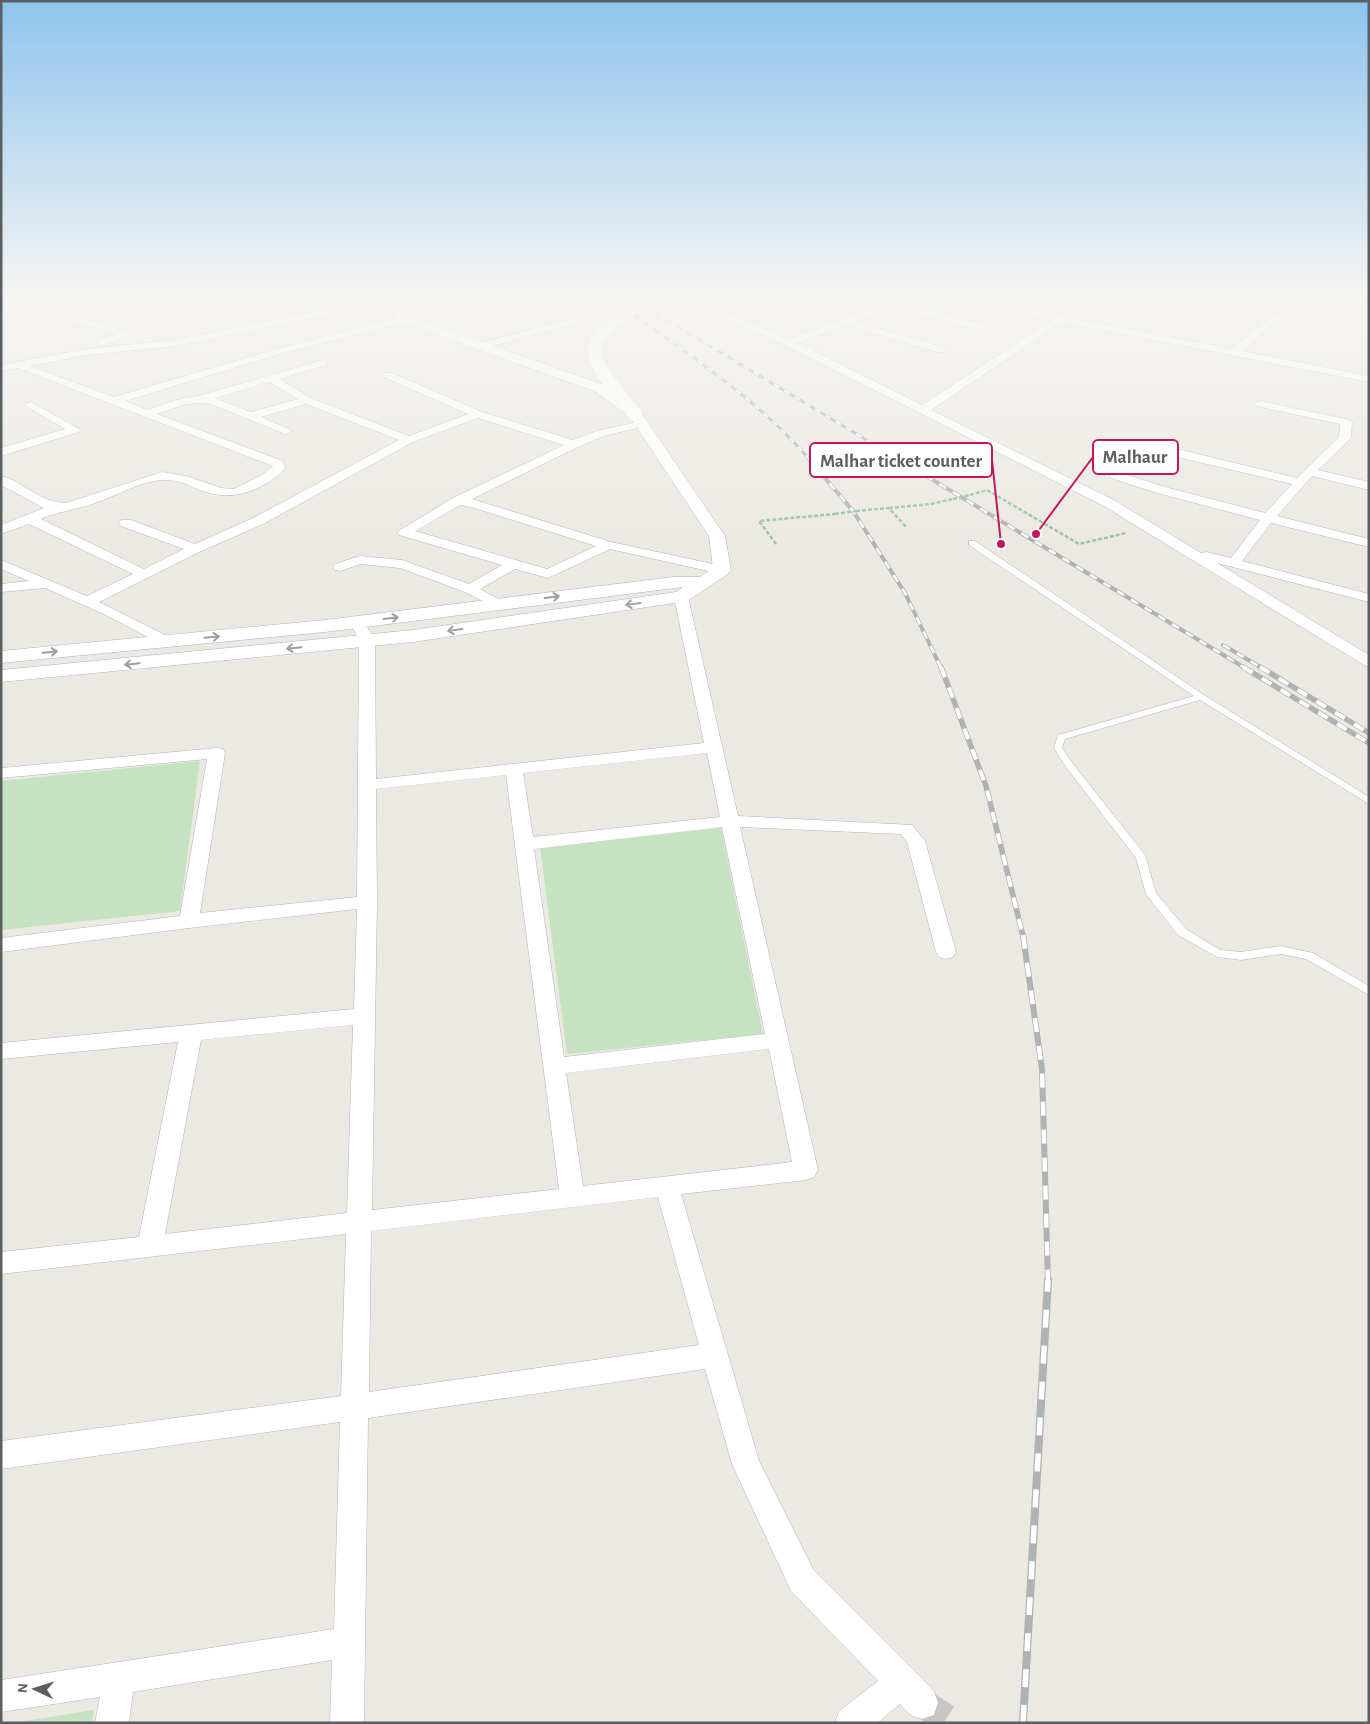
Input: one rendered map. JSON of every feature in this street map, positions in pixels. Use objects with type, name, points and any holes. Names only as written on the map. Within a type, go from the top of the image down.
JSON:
[{"type":"street","points":[[1,530],[58,507],[79,503],[138,482],[162,476],[176,476],[192,480],[224,493],[235,492],[272,475],[279,468],[279,464],[55,378]]},
{"type":"street","points":[[114,401],[189,378]]},
{"type":"street","points":[[146,414],[193,398],[202,398],[268,378]]},
{"type":"street","points":[[271,378],[307,400],[409,440]]},
{"type":"street","points":[[396,378],[478,414],[574,444]]},
{"type":"street","points":[[572,378],[599,388],[638,419]]},
{"type":"street","points":[[609,378],[717,536],[722,570]]},
{"type":"street","points":[[860,378],[1109,504],[1369,662]]},
{"type":"street","points":[[923,410],[970,378]]},
{"type":"street","points":[[202,398],[285,431]]},
{"type":"street","points":[[250,416],[307,400]]},
{"type":"street","points":[[1234,563],[1268,518],[1309,472],[1345,438],[1346,422],[1260,404]]},
{"type":"street","points":[[1,452],[75,430],[31,405]]},
{"type":"street","points":[[87,602],[196,549],[258,522],[409,440],[478,414]]},
{"type":"street","points":[[608,545],[548,574],[404,532],[458,501],[574,444],[638,419]]},
{"type":"street","points":[[1176,453],[1300,482]]},
{"type":"street","points":[[1309,472],[1369,486]]},
{"type":"street","points":[[1115,475],[1161,490],[1369,543]]},
{"type":"street","points":[[1,480],[46,504],[58,507]]},
{"type":"street","points":[[458,501],[608,545],[722,570]]},
{"type":"street","points":[[30,519],[144,574]]},
{"type":"street","points":[[126,523],[196,549]]},
{"type":"street","points":[[1186,550],[1369,598]]},
{"type":"street","points":[[340,567],[360,560],[402,564],[470,589],[497,604]]},
{"type":"street","points":[[1,564],[87,602],[166,641]]},
{"type":"street","points":[[470,589],[513,564]]},
{"type":"street","points":[[1,657],[166,641],[478,626],[677,590],[706,582],[722,570]]},
{"type":"street","points":[[1,588],[46,584]]},
{"type":"street","points":[[1,676],[362,631],[497,604],[677,590]]},
{"type":"street","points":[[1,1263],[806,1170],[714,747],[677,590]]},
{"type":"street","points":[[472,608],[478,626]]},
{"type":"street","points":[[347,1723],[367,902],[367,784],[362,631]]},
{"type":"street","points":[[367,784],[714,747]]},
{"type":"street","points":[[1,773],[217,753],[189,921]]},
{"type":"street","points":[[514,768],[572,1197]]},
{"type":"street","points":[[524,844],[730,821],[906,829],[916,841],[946,952]]},
{"type":"street","points":[[1,945],[189,921],[367,902]]},
{"type":"street","points":[[1,1051],[364,1016]]},
{"type":"street","points":[[150,1246],[191,1032]]},
{"type":"street","points":[[555,1066],[778,1040]]},
{"type":"street","points":[[668,1187],[746,1464],[802,1580],[912,1692],[851,1723]]},
{"type":"street","points":[[1,1455],[715,1355]]},
{"type":"street","points":[[1,1696],[349,1642]]},
{"type":"street","points":[[112,1723],[119,1677]]},
{"type":"lane","points":[[972,543],[1202,697],[1369,801]]},
{"type":"lane","points":[[1202,697],[1061,737],[1058,748],[1069,765],[1141,857],[1151,894],[1182,932],[1217,953],[1241,956],[1281,950],[1310,956],[1369,991]]},
{"type":"path","points":[[776,544],[759,521],[930,504],[987,490],[1079,544],[1148,527]]},
{"type":"path","points":[[889,508],[907,528]]},
{"type":"green space","points":[[200,761],[180,911],[1,930],[1,781]]},
{"type":"green space","points":[[721,828],[763,1034],[567,1054],[540,847]]},
{"type":"green space","points":[[94,1710],[92,1723],[13,1723]]},
{"type":"tunnel","points":[[922,1703],[953,1723]]},
{"type":"railway","points":[[722,378],[765,414],[810,460]]},
{"type":"railway","points":[[764,378],[900,460]]},
{"type":"railway","points":[[809,459],[853,511],[905,593],[941,668]]},
{"type":"railway","points":[[898,459],[1245,668]]},
{"type":"railway","points":[[1223,645],[1262,668]]},
{"type":"railway","points":[[941,667],[986,786],[1023,936]]},
{"type":"railway","points":[[1243,667],[1369,743]]},
{"type":"railway","points":[[1260,667],[1369,733]]},
{"type":"railway","points":[[1023,935],[1042,1069],[1048,1280]]},
{"type":"railway","points":[[1023,1723],[1048,1280]]},
{"type":"place","name":"Malhaur","points":[[1036,534]]},
{"type":"place","name":"Malhar ticket counter","points":[[1001,544]]}]
